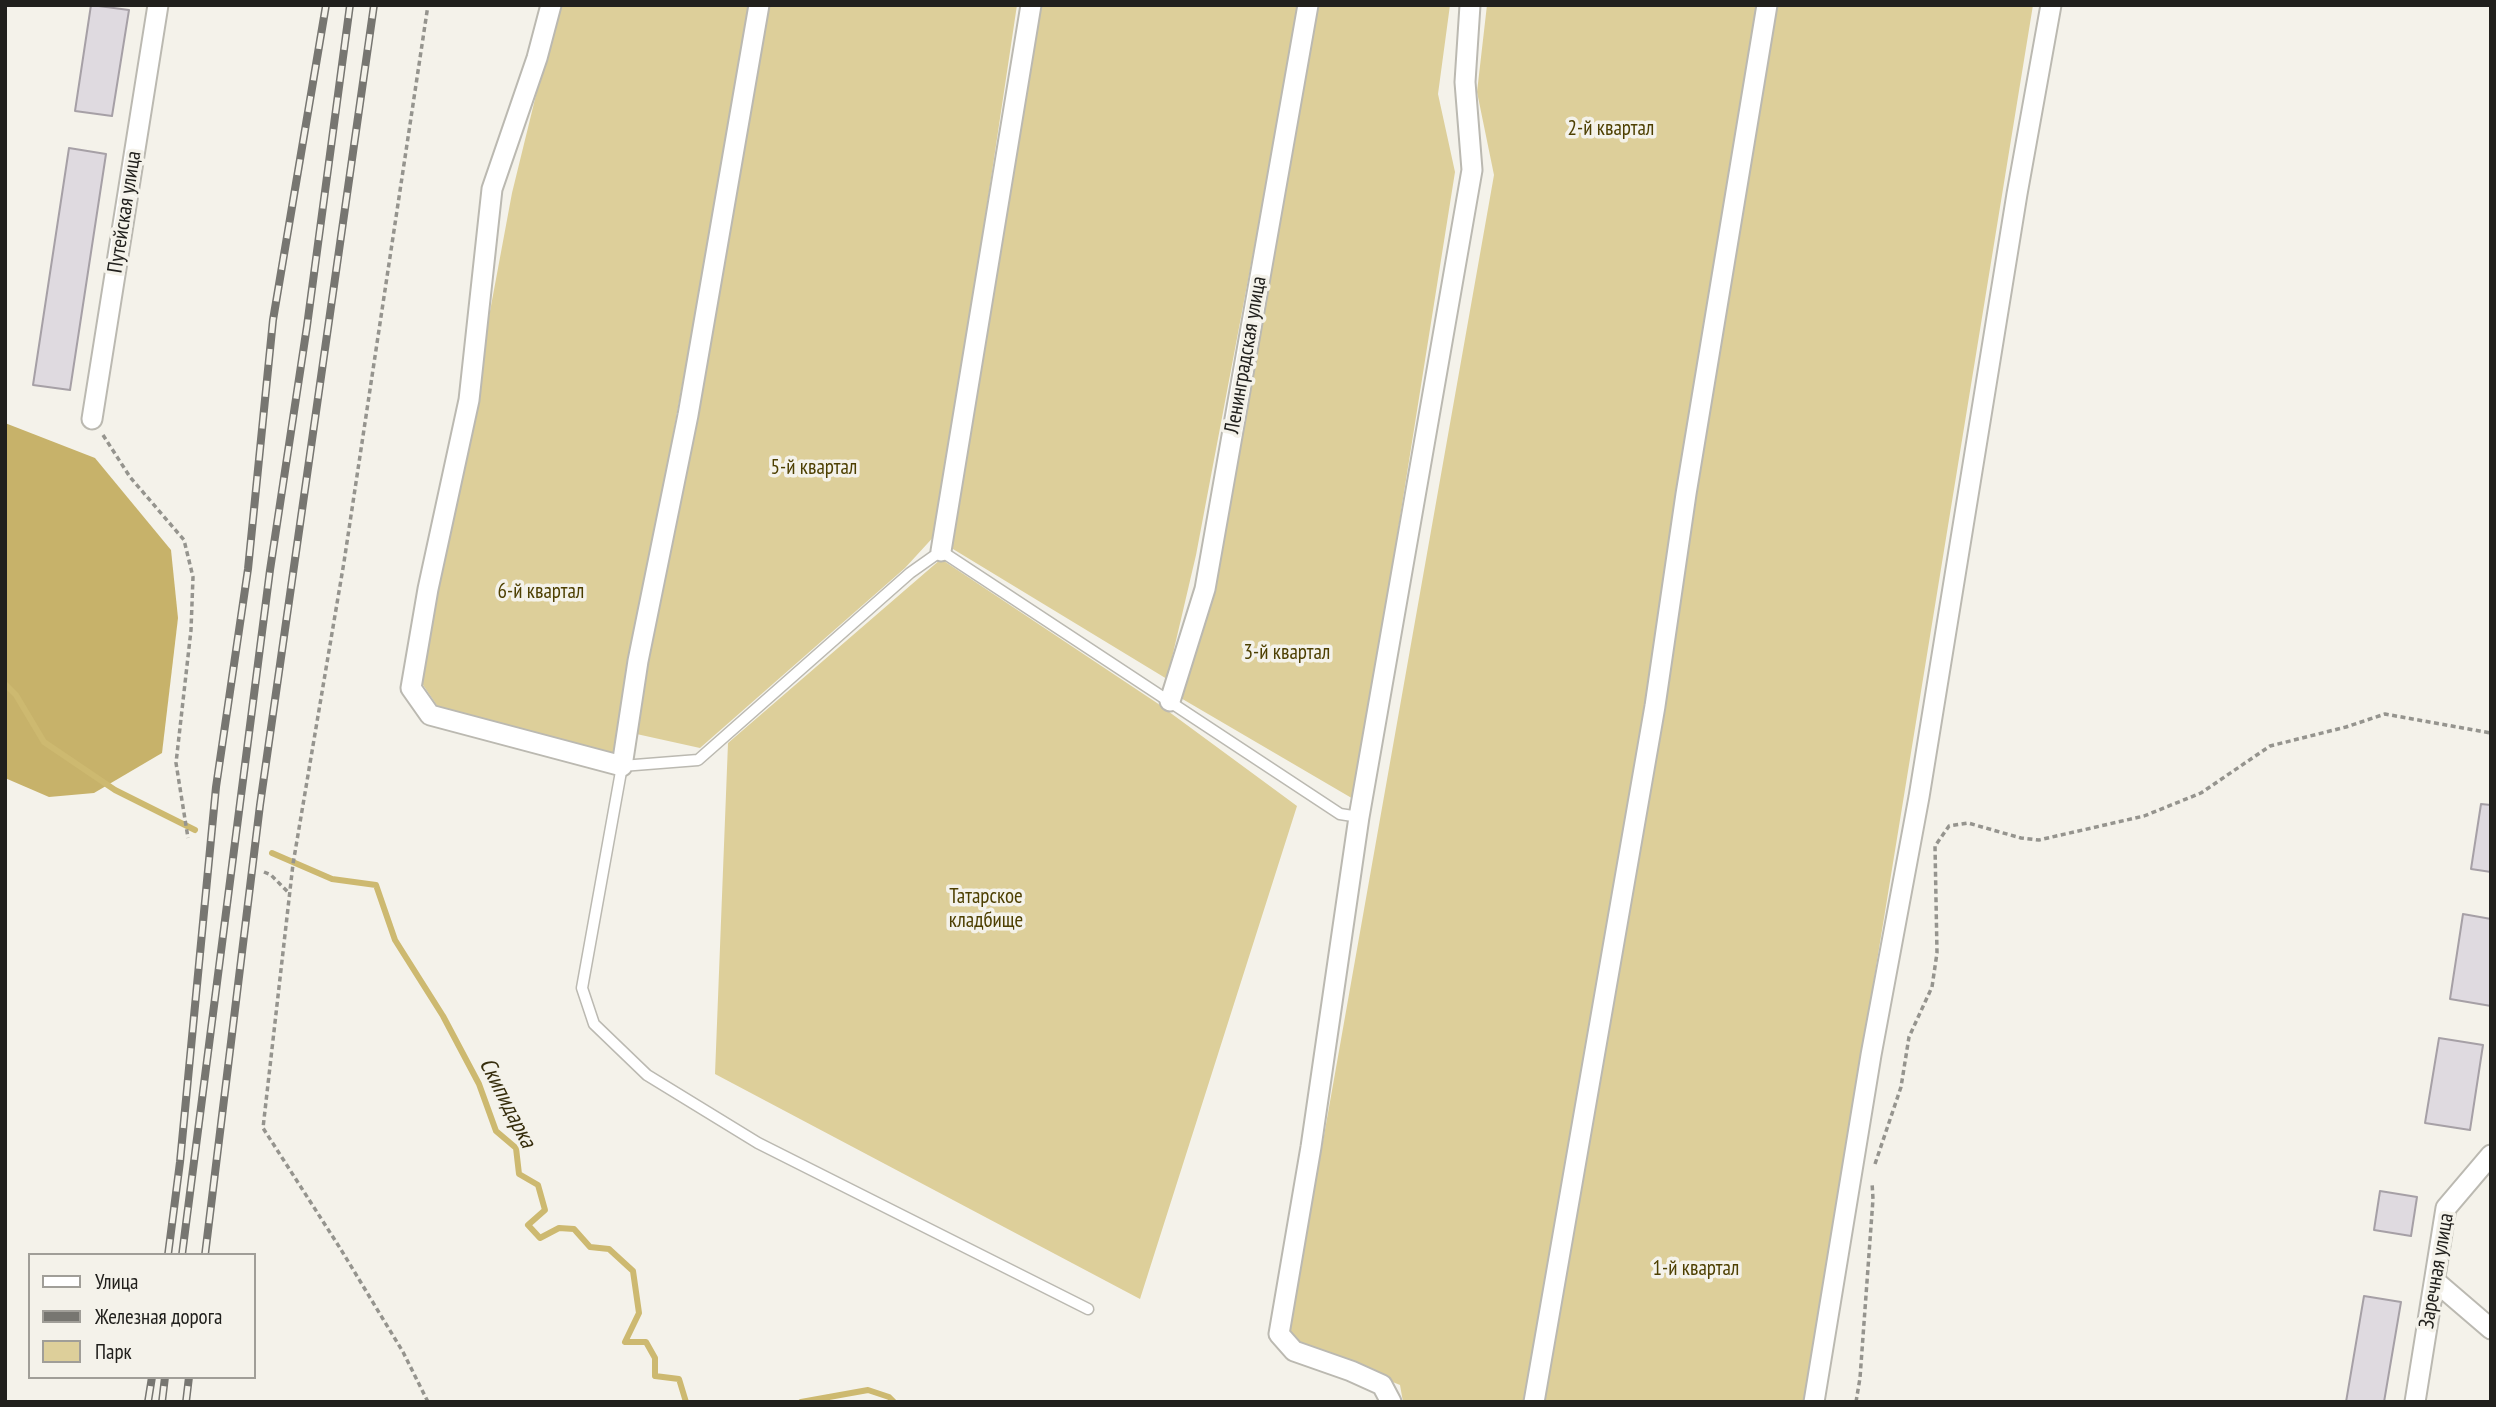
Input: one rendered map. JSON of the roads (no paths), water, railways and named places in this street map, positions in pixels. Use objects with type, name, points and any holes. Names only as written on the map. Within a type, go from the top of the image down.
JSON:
[{"type":"street","name":"Путейская улица","points":[[92,419],[158,5]]},
{"type":"street","points":[[551,5],[537,58],[492,189],[469,400],[428,589],[411,688],[430,715],[622,766],[638,661],[688,415],[759,5]]},
{"type":"street","points":[[941,551],[1031,5]]},
{"type":"street","name":"Ленинградская улица","points":[[1170,701],[1205,589],[1308,5]]},
{"type":"street","points":[[1391,1402],[1382,1385],[1294,1351],[1279,1334],[1311,1147],[1359,817],[1472,170],[1465,82],[1470,5]]},
{"type":"street","points":[[1534,1402],[1654,706],[1766,5]]},
{"type":"street","points":[[1814,1402],[1871,1055],[1919,797],[2017,194],[2051,5]]},
{"type":"street","name":"Заречная улица","points":[[2415,1402],[2446,1208],[2491,1155]]},
{"type":"street","points":[[2435,1281],[2491,1329]]},
{"type":"lane","points":[[1088,1309],[758,1143],[647,1075],[594,1024],[582,988],[622,766],[698,760],[910,573],[941,551],[1340,814],[1359,817]]},
{"type":"waterway","name":"Скипидарка","points":[[5,684],[16,695],[44,742],[115,790],[195,830]]},
{"type":"waterway","name":"Скипидарка","points":[[272,853],[332,879],[376,885],[395,940],[443,1016],[479,1084],[496,1131],[516,1148],[519,1174],[538,1185],[545,1210],[528,1225],[540,1238],[559,1228],[574,1229],[590,1247],[609,1249],[633,1271],[639,1313],[625,1342],[646,1342],[655,1358],[655,1376],[679,1379],[686,1402]]},
{"type":"waterway","name":"Скипидарка","points":[[801,1402],[868,1390],[889,1397],[894,1402]]},
{"type":"railway","points":[[168,1253],[180,1162],[216,787],[248,569],[273,320],[326,5]]},
{"type":"railway","points":[[182,1253],[270,570],[307,326],[350,5]]},
{"type":"railway","points":[[205,1253],[260,805],[374,5]]},
{"type":"railway","points":[[148,1402],[152,1379]]},
{"type":"railway","points":[[162,1402],[165,1379]]},
{"type":"railway","points":[[186,1402],[189,1379]]},
{"type":"park label","name":"2-й квартал","points":[[1611,129]]},
{"type":"park label","name":"5-й квартал","points":[[814,468]]},
{"type":"park label","name":"6-й квартал","points":[[541,592]]},
{"type":"park label","name":"3-й квартал","points":[[1287,653]]},
{"type":"park label","name":"Татарское кладбище","points":[[986,909]]},
{"type":"park label","name":"1-й квартал","points":[[1696,1269]]}]
